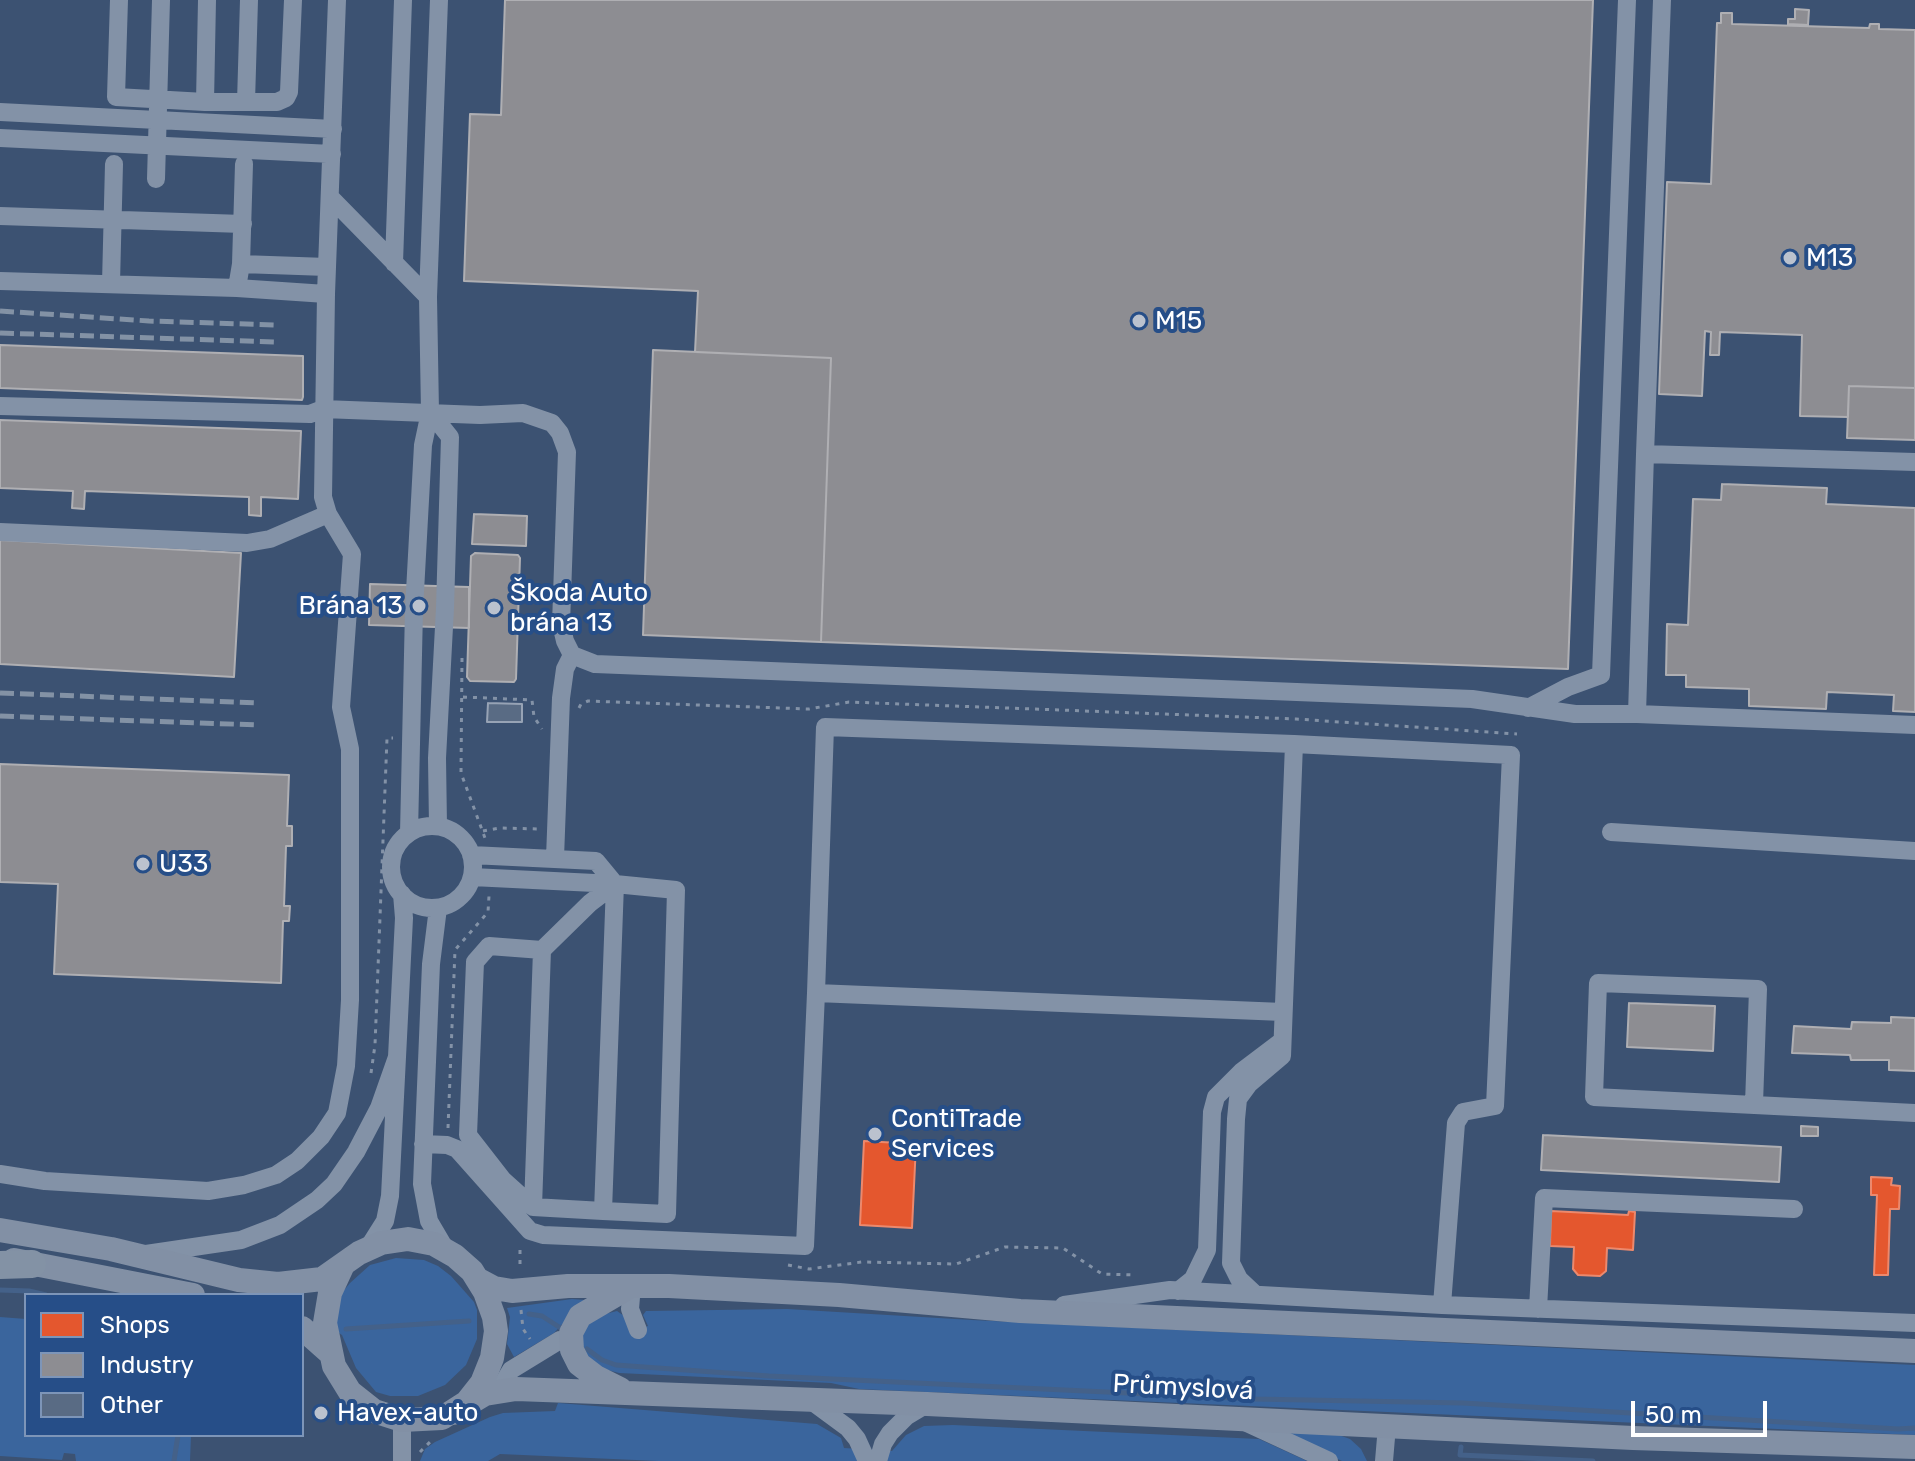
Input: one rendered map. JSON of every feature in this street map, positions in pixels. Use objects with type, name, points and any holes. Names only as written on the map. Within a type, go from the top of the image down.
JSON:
[{"type":"highway","points":[[0,1265],[32,1264]]},
{"type":"main road","points":[[0,1230],[135,1255],[239,1280],[278,1284],[312,1282],[381,1243],[408,1239],[434,1244],[464,1263],[479,1280],[494,1317],[492,1358],[482,1383],[467,1402],[453,1413],[429,1420],[402,1420],[387,1417],[361,1402],[341,1380],[329,1352],[326,1308],[342,1267]]},
{"type":"main road","points":[[0,1258],[183,1293]]},
{"type":"main road","points":[[479,1280],[494,1288],[512,1291],[632,1285],[839,1295],[1020,1311],[1915,1351]]},
{"type":"main road","points":[[632,1285],[580,1316],[571,1333],[571,1343],[579,1364],[596,1377],[622,1390],[638,1393]]},
{"type":"main road","points":[[304,1330],[329,1352]]},
{"type":"main road","name":"Průmyslová","points":[[453,1413],[485,1394],[499,1390],[638,1393],[1633,1438],[1915,1447]]},
{"type":"street","points":[[119,0],[116,97],[205,102],[277,102],[286,98],[293,0]]},
{"type":"street","points":[[156,179],[161,0]]},
{"type":"street","points":[[205,102],[207,0]]},
{"type":"street","points":[[246,102],[249,0]]},
{"type":"street","points":[[0,1174],[45,1181],[208,1191],[244,1185],[276,1175],[297,1161],[321,1137],[337,1113],[346,1066],[350,1000],[350,749],[341,707],[352,554],[328,514],[323,497],[326,294],[337,0]]},
{"type":"street","points":[[394,263],[403,0]]},
{"type":"street","points":[[409,833],[414,610],[423,445],[430,412],[428,297],[439,0]]},
{"type":"street","points":[[1528,708],[1568,687],[1601,675],[1627,0]]},
{"type":"street","points":[[1637,714],[1662,0]]},
{"type":"street","points":[[1625,55],[1660,56]]},
{"type":"street","points":[[0,112],[333,129]]},
{"type":"street","points":[[0,138],[332,154]]},
{"type":"street","points":[[111,283],[114,164]]},
{"type":"street","points":[[237,288],[241,264],[244,164]]},
{"type":"street","points":[[330,197],[428,297]]},
{"type":"street","points":[[396,214],[431,222]]},
{"type":"street","points":[[0,216],[243,224]]},
{"type":"street","points":[[1619,234],[1653,234]]},
{"type":"street","points":[[241,264],[327,267]]},
{"type":"street","points":[[0,281],[237,288],[326,294]]},
{"type":"street","points":[[0,406],[310,414],[323,409],[480,415],[523,413],[552,423],[560,433],[567,452],[561,624],[572,655],[595,664],[1472,699],[1575,714],[1915,725]]},
{"type":"street","points":[[430,412],[450,437],[437,758],[438,826]]},
{"type":"street","points":[[1645,454],[1915,462]]},
{"type":"street","points":[[0,532],[247,543],[270,539],[328,514]]},
{"type":"street","points":[[555,858],[561,698],[565,669],[572,655]]},
{"type":"street","points":[[423,1144],[447,1145],[457,1149],[530,1231],[543,1235],[805,1246],[825,727],[1511,755],[1495,1106],[1463,1112],[1456,1123],[1442,1305]]},
{"type":"street","points":[[1255,1294],[1239,1279],[1231,1263],[1238,1099],[1249,1084],[1282,1056],[1294,744]]},
{"type":"street","points":[[368,1248],[389,1212],[404,918],[402,894],[391,874],[394,851],[409,833],[418,828],[438,826],[459,836],[481,878]]},
{"type":"street","points":[[1611,832],[1915,851]]},
{"type":"street","points":[[471,855],[596,861],[615,884],[603,1211]]},
{"type":"street","points":[[402,894],[424,907],[438,908],[460,898],[481,878],[676,890],[667,1214],[533,1207],[503,1180],[468,1135],[475,962],[489,946],[542,950]]},
{"type":"street","points":[[533,1207],[542,950],[590,903],[615,884]]},
{"type":"street","points":[[438,908],[431,964],[422,1184],[425,1210],[433,1231],[446,1250]]},
{"type":"street","points":[[1754,1104],[1758,989],[1598,983],[1594,1097],[1915,1113]]},
{"type":"street","points":[[816,993],[1283,1012]]},
{"type":"street","points":[[1178,1291],[1193,1279],[1207,1250],[1212,1112],[1216,1097],[1241,1072],[1282,1041]]},
{"type":"street","points":[[135,1255],[241,1240],[280,1225],[317,1200],[334,1184],[356,1152],[379,1108],[397,1057]]},
{"type":"street","points":[[1538,1309],[1544,1198],[1794,1209]]},
{"type":"street","points":[[632,1285],[630,1309],[638,1330]]},
{"type":"street","points":[[1020,1311],[1178,1291],[1442,1305],[1915,1323]]},
{"type":"street","points":[[499,1390],[511,1370],[560,1340]]},
{"type":"street","points":[[810,1400],[848,1428],[867,1461]]},
{"type":"street","points":[[878,1461],[883,1444],[899,1424],[927,1404]]},
{"type":"street","points":[[402,1420],[402,1461]]},
{"type":"street","points":[[1239,1420],[1329,1461]]},
{"type":"street","points":[[1384,1461],[1387,1426]]},
{"type":"path","points":[[461,687],[461,773],[492,855]]},
{"type":"path","points":[[461,697],[532,700],[534,717],[547,742],[559,743]]},
{"type":"path","points":[[576,711],[588,701],[809,709],[849,702],[1296,719],[1517,734]]},
{"type":"path","points":[[483,831],[538,829],[545,823]]},
{"type":"path","points":[[447,1145],[455,950],[488,912],[481,878]]},
{"type":"path","points":[[783,1264],[809,1269],[862,1262],[956,1264],[1005,1247],[1063,1248],[1102,1274],[1142,1275]]},
{"type":"path","points":[[520,1250],[532,1251]]},
{"type":"shaded area","points":[[396,1258],[424,1260],[438,1266],[451,1276],[474,1302],[477,1310],[477,1339],[466,1365],[445,1385],[418,1396],[390,1396],[376,1392],[356,1368],[342,1335],[331,1328],[341,1294],[350,1283],[370,1265]]},
{"type":"shaded area","points":[[585,1300],[554,1333],[514,1357],[507,1344],[510,1317],[507,1308]]},
{"type":"shaded area","points":[[787,1309],[1915,1365],[1915,1435],[859,1389],[831,1383],[619,1373],[600,1368],[588,1359],[580,1338],[587,1323],[617,1311],[627,1318],[634,1331],[648,1326],[643,1315],[646,1311]]},
{"type":"shaded area","points":[[0,1317],[24,1319],[24,1437],[191,1437],[190,1461],[76,1461],[75,1454],[64,1453],[62,1460],[0,1456]]},
{"type":"shaded area","points":[[558,1403],[817,1424],[841,1438],[844,1448],[892,1451],[906,1435],[924,1426],[953,1425],[1259,1439],[1307,1461],[658,1461],[500,1454],[488,1461],[420,1461],[425,1449],[435,1442],[490,1417],[503,1413],[555,1411]]},
{"type":"shaded area","points":[[1290,1432],[1336,1434],[1350,1439],[1361,1449],[1367,1461],[1342,1461],[1289,1437]]},
{"type":"building: Shops","points":[[864,1141],[916,1144],[912,1228],[860,1225]]},
{"type":"building: Shops","points":[[1871,1177],[1892,1178],[1891,1185],[1900,1186],[1899,1209],[1890,1209],[1888,1275],[1874,1275],[1877,1195],[1871,1195]]},
{"type":"building: Shops","points":[[1551,1211],[1628,1215],[1629,1211],[1635,1212],[1633,1250],[1607,1248],[1606,1271],[1600,1276],[1578,1275],[1573,1269],[1574,1247],[1550,1246]]},
{"type":"building: Industry","name":"M15","points":[[505,0],[1593,0],[1568,669],[821,642],[831,358],[695,352],[698,291],[464,281],[470,114],[501,115]]},
{"type":"building: Industry","points":[[1795,9],[1809,10],[1808,25],[1788,24],[1788,19],[1795,19]]},
{"type":"building: Industry","name":"M13","points":[[1721,13],[1732,13],[1732,24],[1869,28],[1870,24],[1879,24],[1879,29],[1915,30],[1915,388],[1849,386],[1848,417],[1800,416],[1802,335],[1720,332],[1719,355],[1710,355],[1711,332],[1705,331],[1702,396],[1659,394],[1667,182],[1711,184],[1717,23],[1721,23]]},
{"type":"building: Industry","points":[[0,345],[303,356],[303,397],[302,400],[0,388]]},
{"type":"building: Industry","points":[[653,350],[831,358],[821,642],[643,635]]},
{"type":"building: Industry","points":[[1849,386],[1915,388],[1915,440],[1847,438]]},
{"type":"building: Industry","points":[[0,420],[301,431],[298,499],[261,497],[261,516],[249,515],[249,497],[85,491],[84,509],[72,508],[73,491],[0,488]]},
{"type":"building: Industry","points":[[1722,484],[1827,488],[1826,504],[1915,508],[1915,712],[1893,711],[1894,695],[1827,692],[1826,709],[1749,706],[1749,689],[1686,687],[1686,675],[1666,675],[1667,624],[1688,625],[1693,499],[1721,500]]},
{"type":"building: Industry","points":[[474,514],[527,516],[526,546],[472,544]]},
{"type":"building: Industry","points":[[0,540],[241,553],[234,677],[0,664]]},
{"type":"building: Industry","name":"Škoda Auto brána 13","points":[[475,553],[518,555],[520,558],[514,682],[470,681],[467,677],[471,556]]},
{"type":"building: Industry","name":"Brána 13","points":[[370,584],[469,587],[469,628],[369,625]]},
{"type":"building: Industry","name":"U33","points":[[0,764],[289,775],[287,826],[292,826],[292,846],[286,846],[284,906],[290,906],[289,921],[283,921],[281,983],[54,974],[58,884],[0,882]]},
{"type":"building: Industry","points":[[1629,1003],[1715,1006],[1713,1051],[1627,1047]]},
{"type":"building: Industry","points":[[1891,1017],[1915,1018],[1915,1071],[1889,1070],[1889,1060],[1851,1060],[1850,1055],[1792,1053],[1794,1026],[1851,1029],[1852,1022],[1891,1023]]},
{"type":"building: Industry","points":[[1801,1126],[1818,1127],[1818,1136],[1801,1136]]},
{"type":"building: Industry","points":[[1543,1135],[1781,1147],[1779,1182],[1541,1170]]},
{"type":"building: Other","points":[[488,703],[522,704],[522,722],[487,722]]},
{"type":"waterway","points":[[0,1290],[38,1293]]},
{"type":"waterway","points":[[529,1314],[542,1316],[559,1327]]},
{"type":"waterway","points":[[346,1329],[469,1321]]},
{"type":"waterway","points":[[587,1349],[616,1365],[769,1376],[1254,1399],[1463,1403],[1915,1428]]},
{"type":"waterway","points":[[174,1461],[178,1437]]},
{"type":"waterway","points":[[1461,1447],[1460,1455],[1593,1461]]},
{"type":"railway","points":[[0,311],[149,321],[276,325]]},
{"type":"railway","points":[[0,333],[275,342]]},
{"type":"railway","points":[[0,693],[258,703]]},
{"type":"railway","points":[[0,716],[259,725]]},
{"type":"place","name":"M13","points":[[1790,258]]},
{"type":"place","name":"M15","points":[[1139,321]]},
{"type":"place","name":"Brána 13","points":[[419,606]]},
{"type":"place","name":"Škoda Auto brána 13","points":[[494,608]]},
{"type":"place","name":"U33","points":[[143,864]]},
{"type":"place","name":"ContiTrade Services","points":[[875,1134]]},
{"type":"place","name":"Havex-auto","points":[[321,1413]]}]
